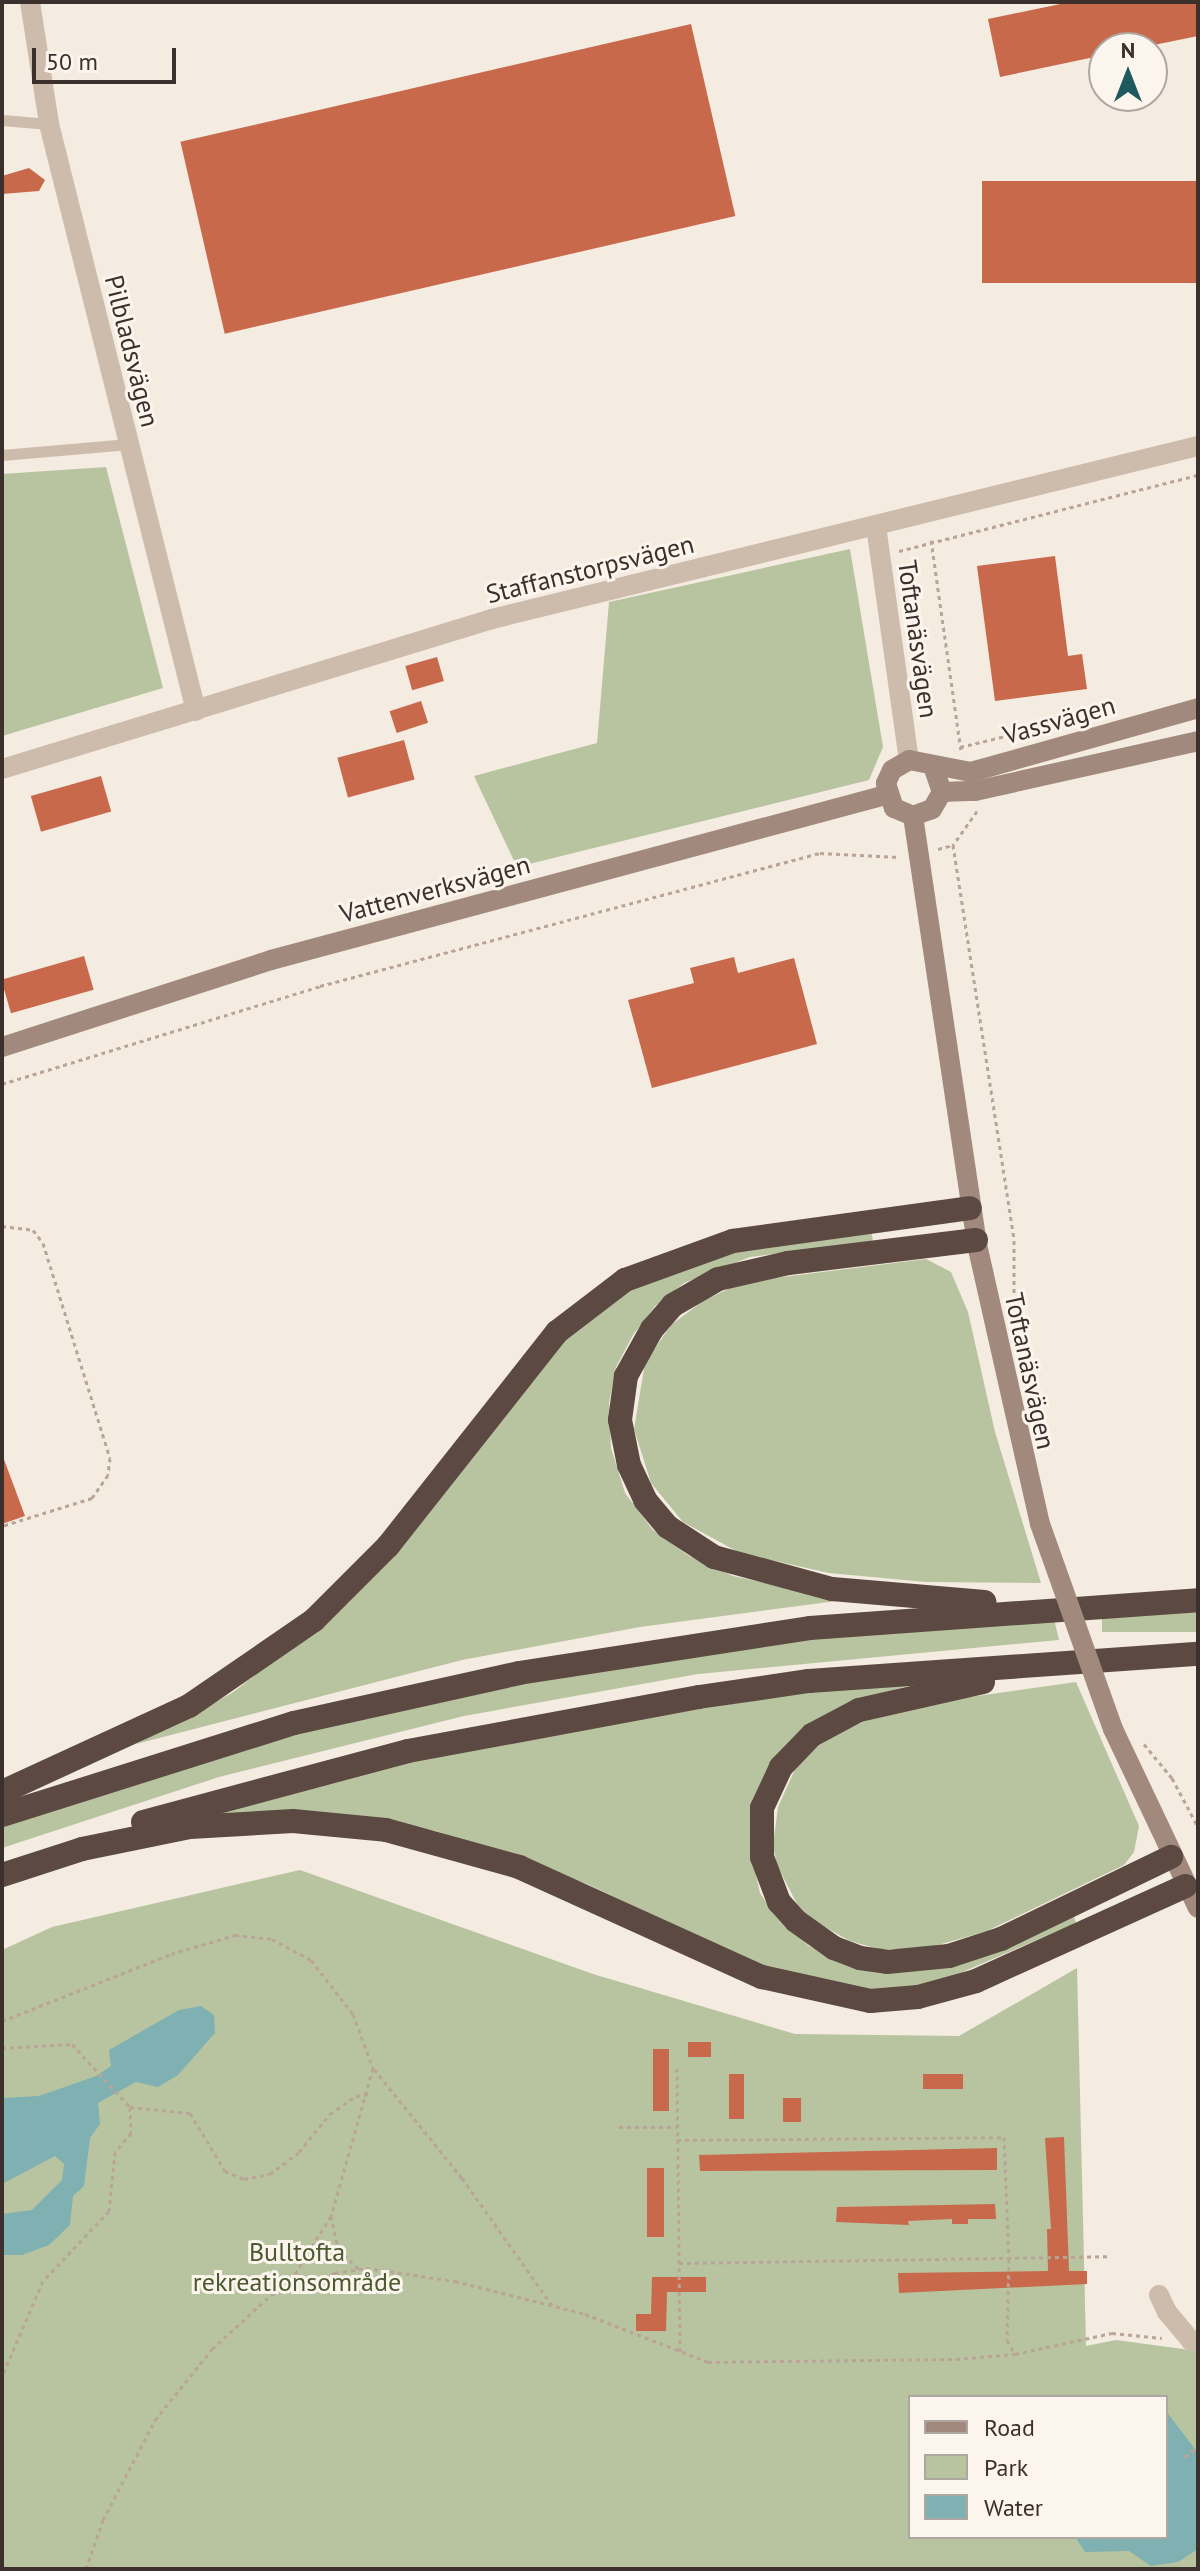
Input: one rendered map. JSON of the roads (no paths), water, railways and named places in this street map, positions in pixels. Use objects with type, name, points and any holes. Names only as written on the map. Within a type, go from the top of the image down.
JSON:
[{"type":"highway","points":[[2,1792],[189,1706],[314,1620],[388,1546],[548,1342],[625,1280],[675,1258],[733,1241],[970,1208]]},
{"type":"highway","points":[[976,1240],[751,1269],[695,1291],[673,1305],[637,1351],[621,1400],[622,1445],[655,1513],[696,1547],[741,1568],[832,1589],[1050,1608]]},
{"type":"highway","points":[[2,1815],[294,1723],[519,1673],[810,1628],[1050,1608],[1198,1600]]},
{"type":"highway","points":[[1171,1857],[978,1948],[949,1956],[887,1962],[834,1948],[813,1936],[779,1902],[762,1857],[762,1808],[795,1750],[859,1710],[951,1687],[1198,1656]]},
{"type":"highway","points":[[2,1874],[206,1803],[408,1751],[541,1724],[809,1681],[1198,1656]]},
{"type":"highway","points":[[2,1874],[82,1849],[190,1827],[293,1821],[386,1830],[519,1867],[762,1977],[870,2001],[918,1997],[976,1981],[1185,1886]]},
{"type":"street","name":"Pilbladsvägen","points":[[30,2],[49,124],[196,711]]},
{"type":"street","name":"Staffanstorpsvägen","points":[[2,769],[196,711],[368,653],[492,619],[1198,446]]},
{"type":"street","name":"Toftanäsvägen","points":[[876,526],[909,760]]},
{"type":"street","name":"Vassvägen","points":[[975,791],[1198,708]]},
{"type":"street","name":"Vassvägen","points":[[942,792],[975,791],[1198,741]]},
{"type":"street","points":[[909,760],[933,766],[942,792],[932,809],[913,816],[894,808],[886,795],[889,774],[909,760]]},
{"type":"street","name":"Vassvägen","points":[[933,766],[975,791]]},
{"type":"street","name":"Vattenverksvägen","points":[[2,1047],[271,960],[886,795]]},
{"type":"street","name":"Toftanäsvägen","points":[[913,816],[922,854],[970,1208],[1040,1524],[1113,1729],[1171,1857],[1198,1908]]},
{"type":"street","points":[[1159,2295],[1194,2341]]},
{"type":"lane","points":[[2,120],[49,124]]},
{"type":"lane","points":[[2,455],[129,444]]},
{"type":"water","points":[[201,2006],[214,2015],[215,2033],[178,2075],[158,2087],[136,2082],[98,2103],[100,2124],[90,2138],[84,2186],[73,2196],[70,2225],[49,2245],[22,2255],[2,2255],[2,2214],[32,2210],[62,2180],[64,2164],[55,2156],[2,2184],[2,2098],[39,2096],[96,2076],[111,2066],[109,2050],[179,2010]]},
{"type":"water","points":[[1168,2414],[1198,2453],[1198,2549],[1178,2562],[1151,2566],[1129,2551],[1085,2552],[1076,2539],[1168,2539]]},
{"type":"park label","name":"Bulltofta rekreationsområde","points":[[297,2267]]}]
